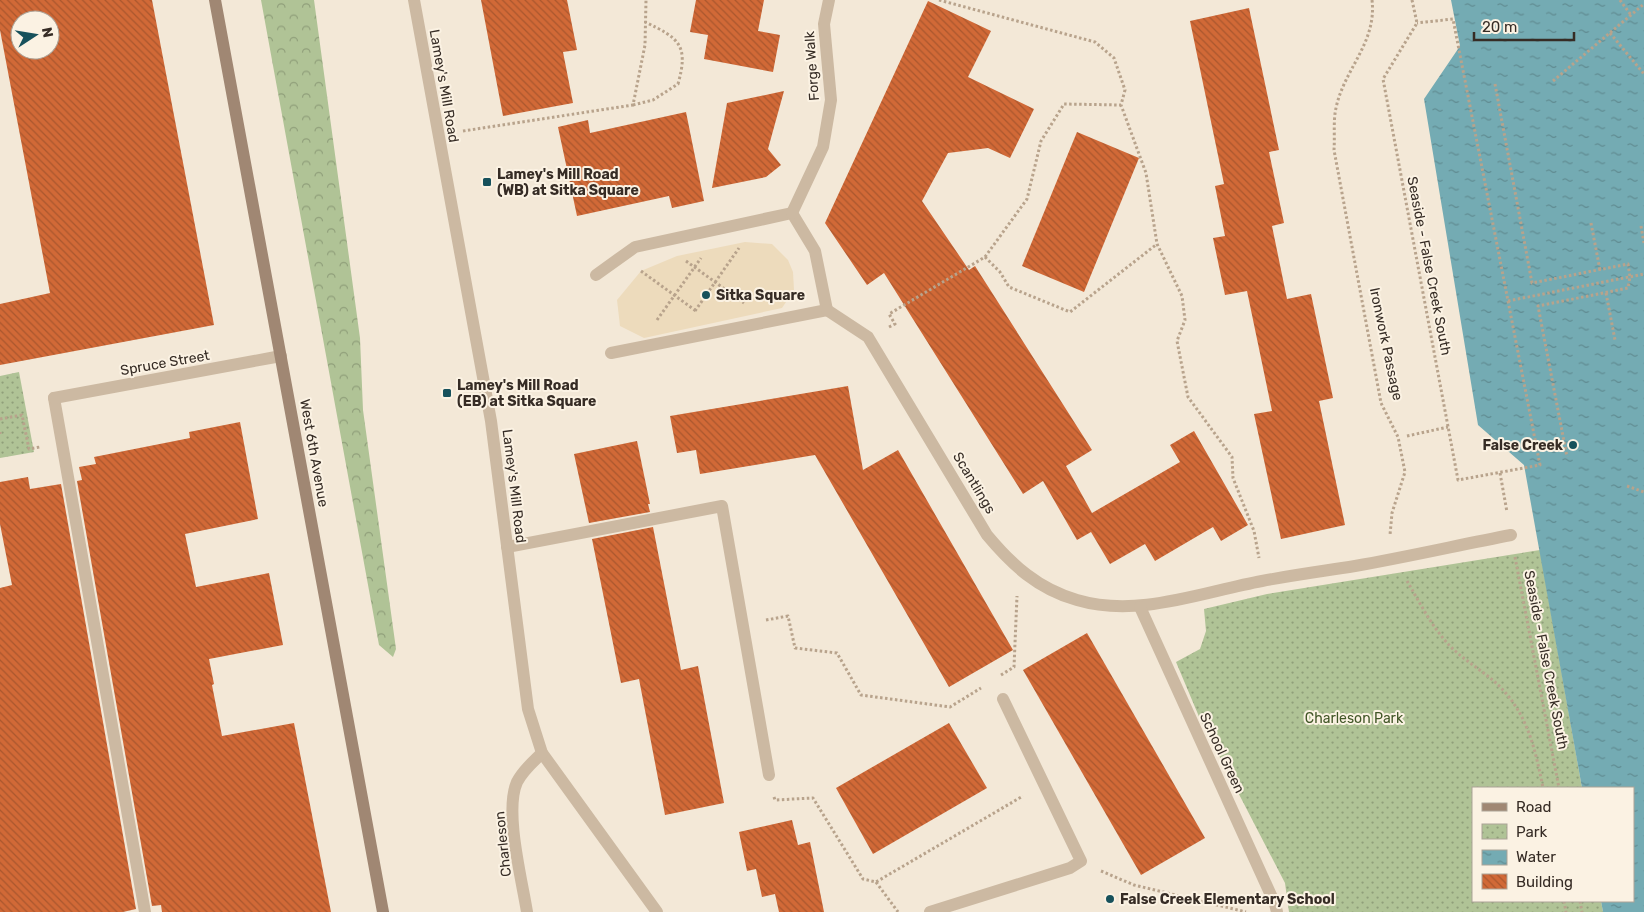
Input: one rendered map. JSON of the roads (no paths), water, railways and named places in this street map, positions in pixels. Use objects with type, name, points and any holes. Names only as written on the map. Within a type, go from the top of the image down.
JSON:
[{"type":"main road","name":"West 6th Avenue","points":[[214,0],[383,912]]},
{"type":"street","name":"Lamey's Mill Road","points":[[414,0],[491,421],[528,709],[542,752],[657,912]]},
{"type":"street","name":"Forge Walk","points":[[792,213],[822,147],[831,100],[824,24],[829,0]]},
{"type":"street","points":[[596,275],[635,247],[660,240],[792,213],[815,251],[827,310],[611,352]]},
{"type":"street","name":"Scantlings","points":[[827,310],[868,337],[987,534],[1021,572],[1044,587],[1076,600],[1109,606],[1140,606]]},
{"type":"street","name":"Spruce Street","points":[[145,912],[54,398],[281,356]]},
{"type":"street","points":[[507,547],[722,506],[769,775]]},
{"type":"street","points":[[1140,606],[1511,535]]},
{"type":"street","name":"School Green","points":[[1140,606],[1275,904],[1276,912]]},
{"type":"street","points":[[930,912],[1070,868],[1081,861],[1003,699]]},
{"type":"street","name":"Charleson","points":[[527,912],[512,808],[517,783],[527,768],[542,752]]},
{"type":"water","name":"False Creek","points":[[1451,0],[1644,0],[1644,912],[1603,912],[1601,902],[1634,902],[1634,787],[1582,787],[1524,465],[1478,425],[1424,99],[1460,46]]},
{"type":"place","name":"Lamey's Mill Road (WB) at Sitka Square","points":[[487,182]]},
{"type":"place","name":"Sitka Square","points":[[706,295]]},
{"type":"place","name":"Lamey's Mill Road (EB) at Sitka Square","points":[[447,393]]},
{"type":"place","name":"False Creek","points":[[1573,445]]},
{"type":"place","name":"False Creek Elementary School","points":[[1110,899]]},
{"type":"park label","name":"Charleson Park","points":[[1354,718]]}]
